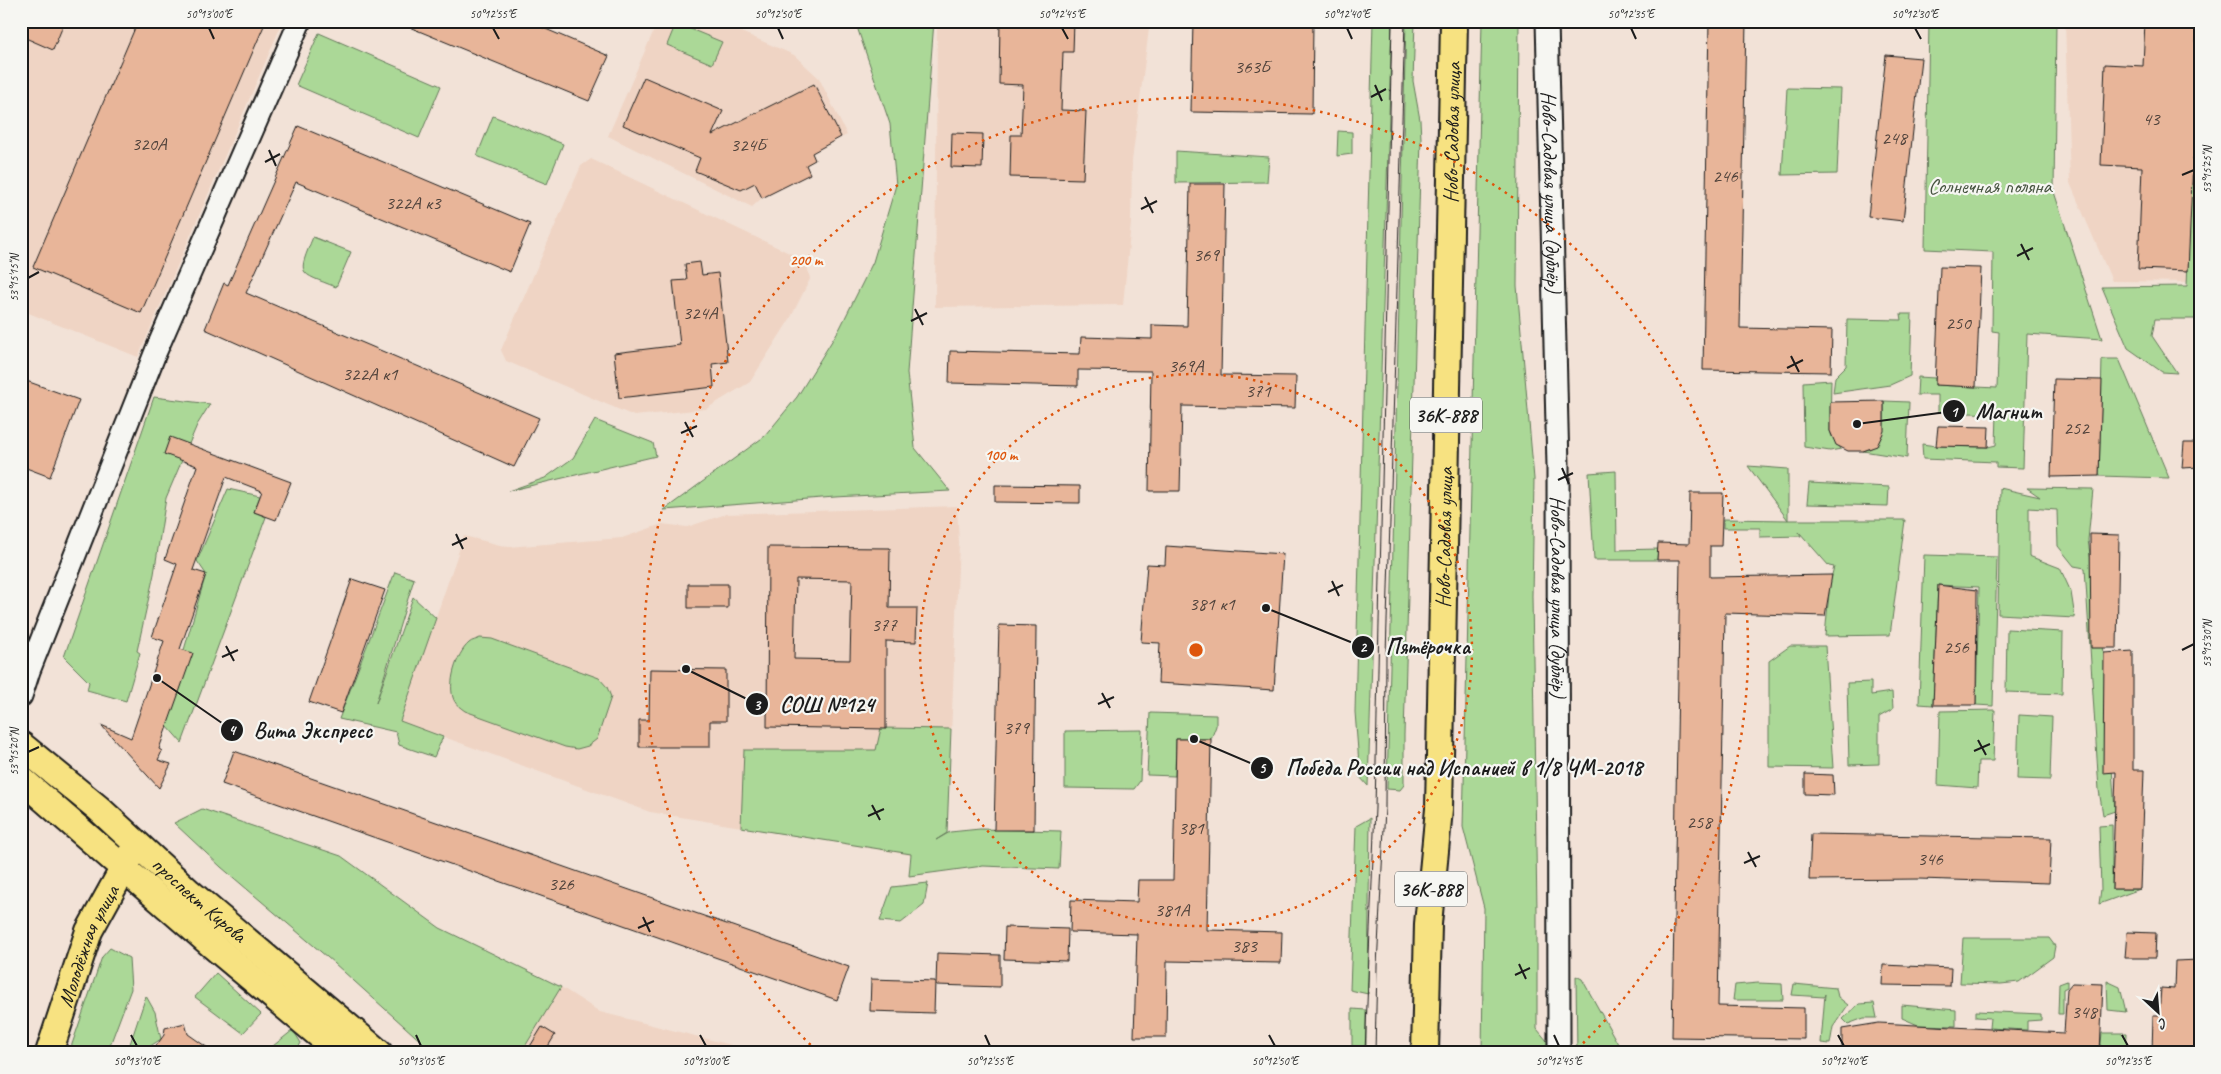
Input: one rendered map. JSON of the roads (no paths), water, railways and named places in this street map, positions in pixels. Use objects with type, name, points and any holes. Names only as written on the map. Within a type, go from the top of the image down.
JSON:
[{"type":"main road","name":"Ново-Садовая улица","points":[[1425,1053],[1428,924],[1439,809],[1454,21]]},
{"type":"main road","name":"проспект Кирова","points":[[21,745],[98,808],[189,892],[379,1053]]},
{"type":"main road","name":"проспект Кирова","points":[[21,779],[341,1053]]},
{"type":"main road","name":"Молодёжная улица","points":[[49,1053],[90,931],[137,844]]},
{"type":"street","points":[[21,696],[29,671],[156,351],[300,21]]},
{"type":"street","name":"Ново-Садовая улица (дублёр)","points":[[1547,21],[1558,466],[1558,1053]]},
{"type":"tram line","points":[[1365,1053],[1375,808],[1392,21]]},
{"type":"tram line","points":[[1375,1053],[1377,966],[1385,808],[1386,655],[1405,21]]},
{"type":"place","name":"Магнит","points":[[1857,424]]},
{"type":"place","name":"Пятёрочка","points":[[1266,608]]},
{"type":"place","name":"СОШ №124","points":[[686,669]]},
{"type":"place","name":"Вита Экспресс","points":[[157,678]]},
{"type":"place","name":"Победа России над Испанией в 1/8 ЧМ-2018","points":[[1194,739]]},
{"type":"park label","name":"Солнечная поляна","points":[[1990,186]]}]
